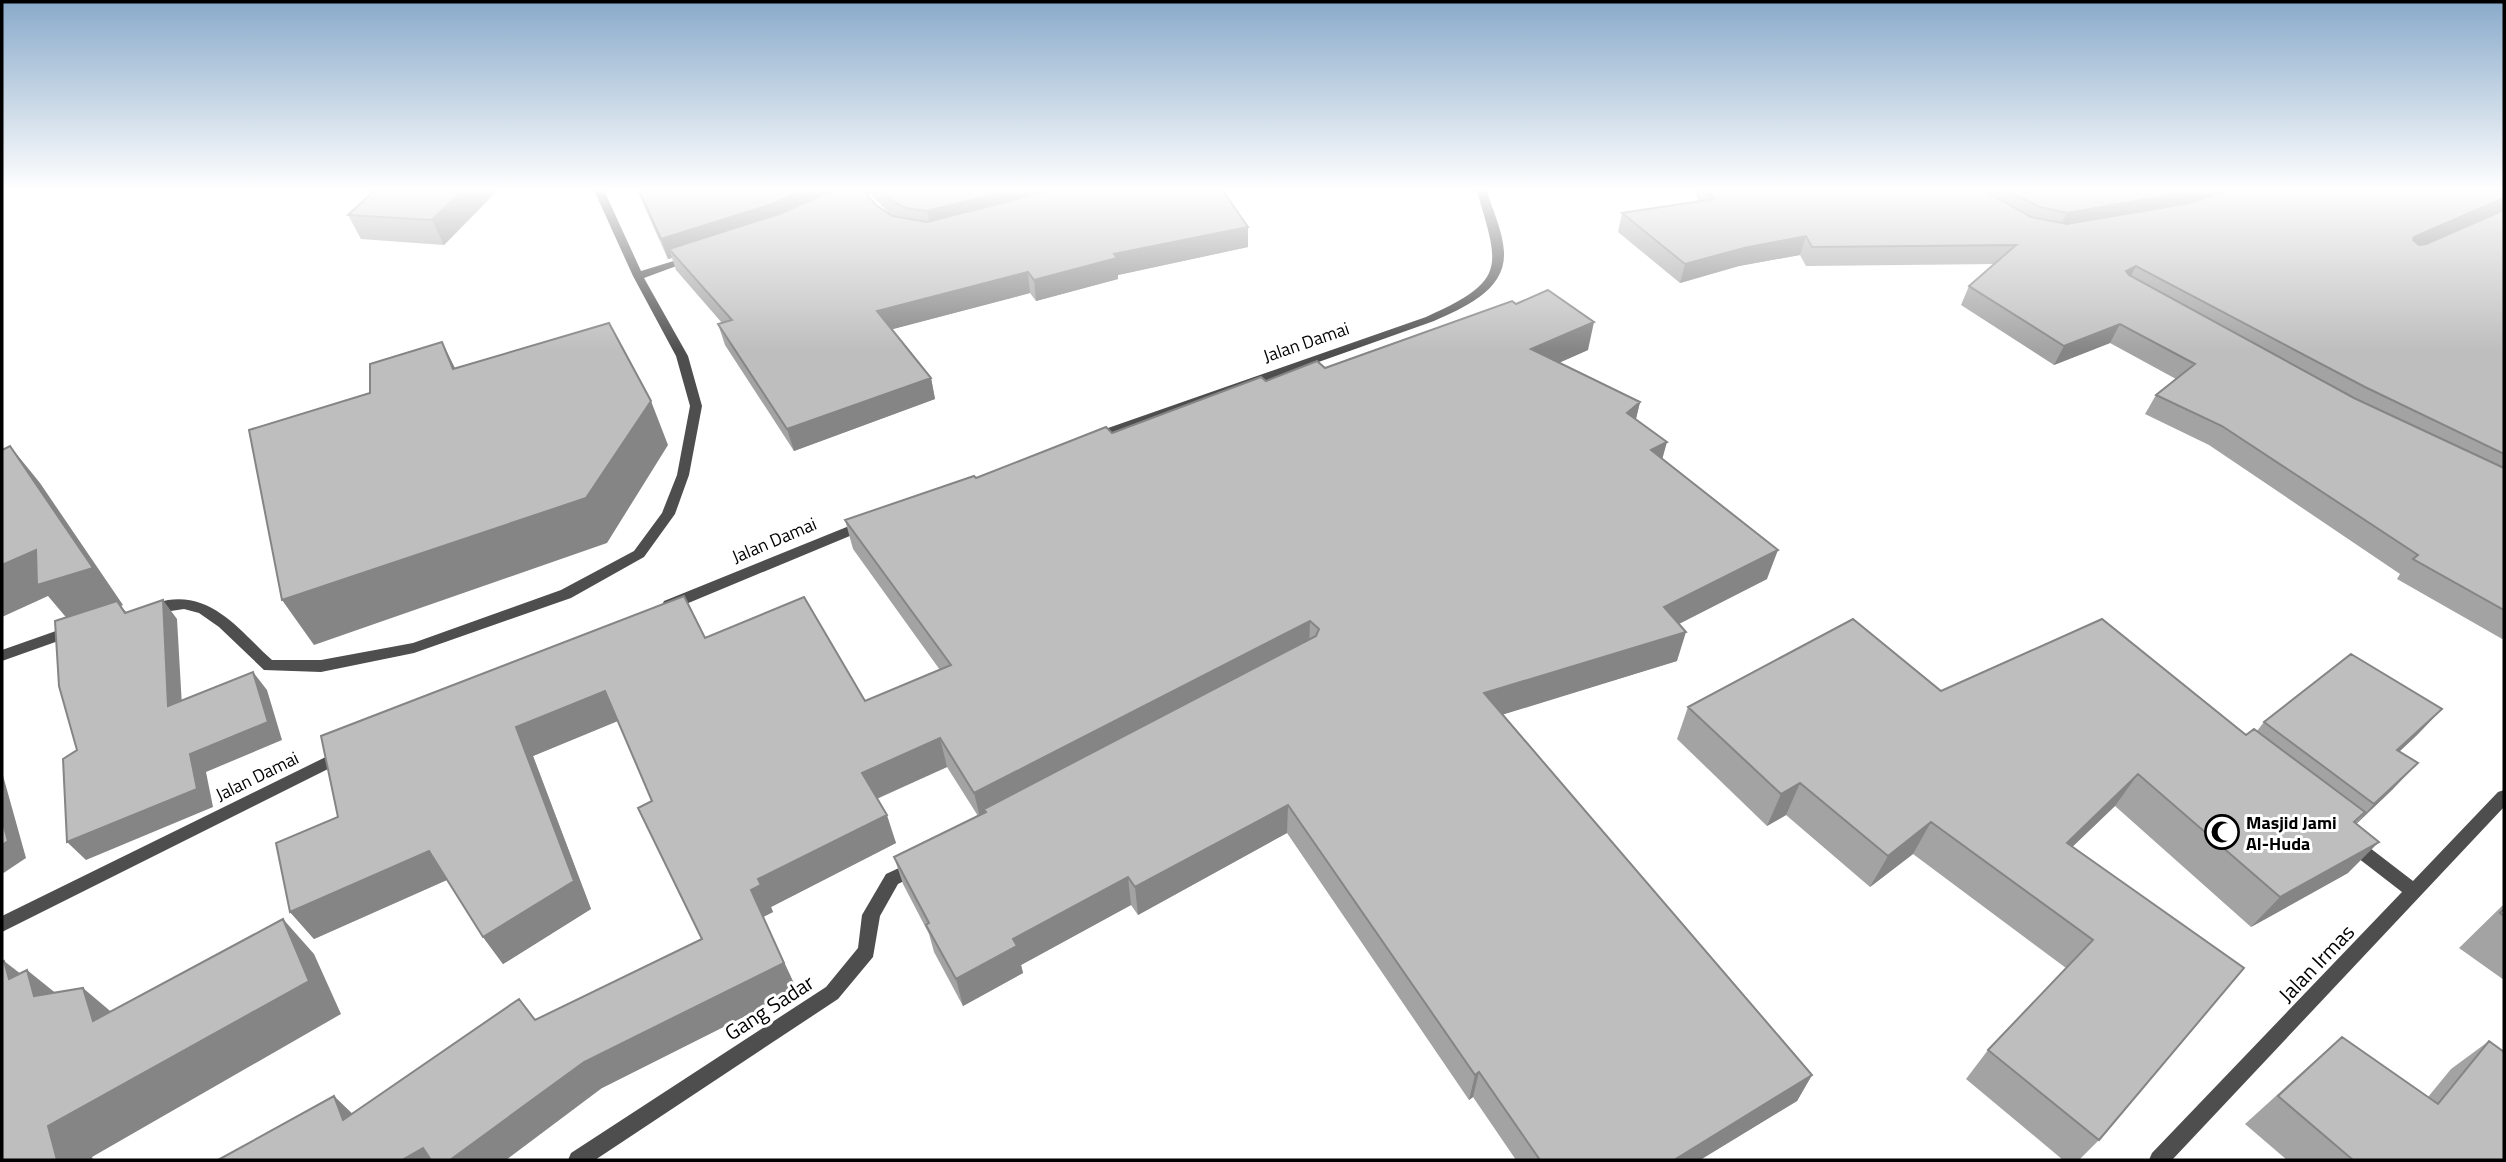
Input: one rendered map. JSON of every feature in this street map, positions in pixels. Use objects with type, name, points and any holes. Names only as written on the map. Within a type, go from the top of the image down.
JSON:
[{"type":"street","points":[[138,612],[171,605],[197,606],[223,623],[270,666],[321,666],[414,648],[505,617],[565,594],[639,554],[668,514],[683,475],[695,406],[682,356],[623,242]]},
{"type":"street","name":"Jalan Damai","points":[[1078,443],[1430,319],[1472,299],[1488,285],[1500,254],[1497,242]]},
{"type":"street","points":[[638,276],[704,255]]},
{"type":"street","name":"Jalan Damai","points":[[661,609],[884,517]]},
{"type":"street","points":[[2,656],[92,624]]},
{"type":"street","name":"Jalan Damai","points":[[2,924],[361,746]]},
{"type":"street","name":"Jalan Irmas","points":[[2159,1160],[2504,797]]},
{"type":"street","points":[[2338,834],[2415,892]]},
{"type":"street","name":"Gang Sadar","points":[[578,1160],[832,993],[867,951],[872,915],[892,879],[929,860]]},
{"type":"building","points":[[690,242],[1172,242],[1114,254],[1117,258],[1034,280],[1028,272],[877,311],[931,378],[787,429],[718,324],[732,320],[669,249]]},
{"type":"building","points":[[1658,242],[1774,242],[1744,248],[1685,264]]},
{"type":"building","points":[[1809,242],[2416,242],[2419,245],[2430,242],[2504,242],[2504,454],[2365,387],[2136,266],[2126,271],[2354,398],[2504,468],[2504,610],[2413,559],[2418,555],[2222,426],[2156,395],[2195,364],[2120,324],[2064,346],[1969,286],[2016,245],[1812,247]]},
{"type":"building","points":[[1548,290],[1594,322],[1531,349],[1640,402],[1627,413],[1667,442],[1651,450],[1778,550],[1664,607],[1686,632],[1484,693],[1812,1075],[1674,1160],[1540,1160],[1479,1072],[1475,1075],[1288,805],[1135,887],[1128,877],[1013,939],[1017,946],[956,979],[926,925],[929,923],[894,857],[986,812],[984,809],[1316,636],[1319,629],[1310,621],[974,793],[940,738],[862,773],[887,815],[758,879],[761,885],[751,890],[784,963],[584,1062],[450,1160],[431,1160],[423,1148],[402,1160],[218,1160],[334,1096],[343,1120],[519,999],[535,1020],[702,939],[638,808],[652,801],[605,691],[516,727],[574,881],[483,937],[429,851],[290,912],[276,843],[338,817],[321,736],[684,596],[705,638],[804,597],[865,701],[951,665],[845,520],[974,476],[976,478],[1106,427],[1112,433],[1261,377],[1266,381],[1317,361],[1325,368],[1512,301],[1516,304]]},
{"type":"building","points":[[609,323],[651,401],[586,498],[282,600],[249,430],[370,393],[370,364],[442,342],[453,369]]},
{"type":"building","points":[[10,446],[93,568],[37,585],[36,550],[2,565],[2,450]]},
{"type":"building","points":[[163,600],[168,706],[253,672],[268,722],[190,754],[197,789],[67,842],[63,759],[77,750],[59,686],[55,621],[117,601],[125,613]]},
{"type":"building","points":[[1853,619],[1941,691],[2102,619],[2246,735],[2254,729],[2365,812],[2354,822],[2379,842],[2280,897],[2138,774],[2067,843],[2244,968],[2099,1140],[1988,1050],[2093,940],[1931,822],[1888,856],[1800,783],[1781,794],[1688,707]]},
{"type":"building","points":[[2351,654],[2442,709],[2397,750],[2418,763],[2374,804],[2264,722]]},
{"type":"building","points":[[2,819],[8,841],[2,845]]},
{"type":"building","points":[[283,919],[309,981],[48,1126],[57,1160],[2,1160],[2,962],[4,961],[9,979],[27,970],[34,996],[83,988],[93,1021]]},
{"type":"building","points":[[2342,1037],[2438,1104],[2489,1041],[2504,1052],[2504,1160],[2353,1160],[2278,1096]]},
{"type":"place","name":"Masjid Jami Al-Huda","points":[[2222,832]]}]
